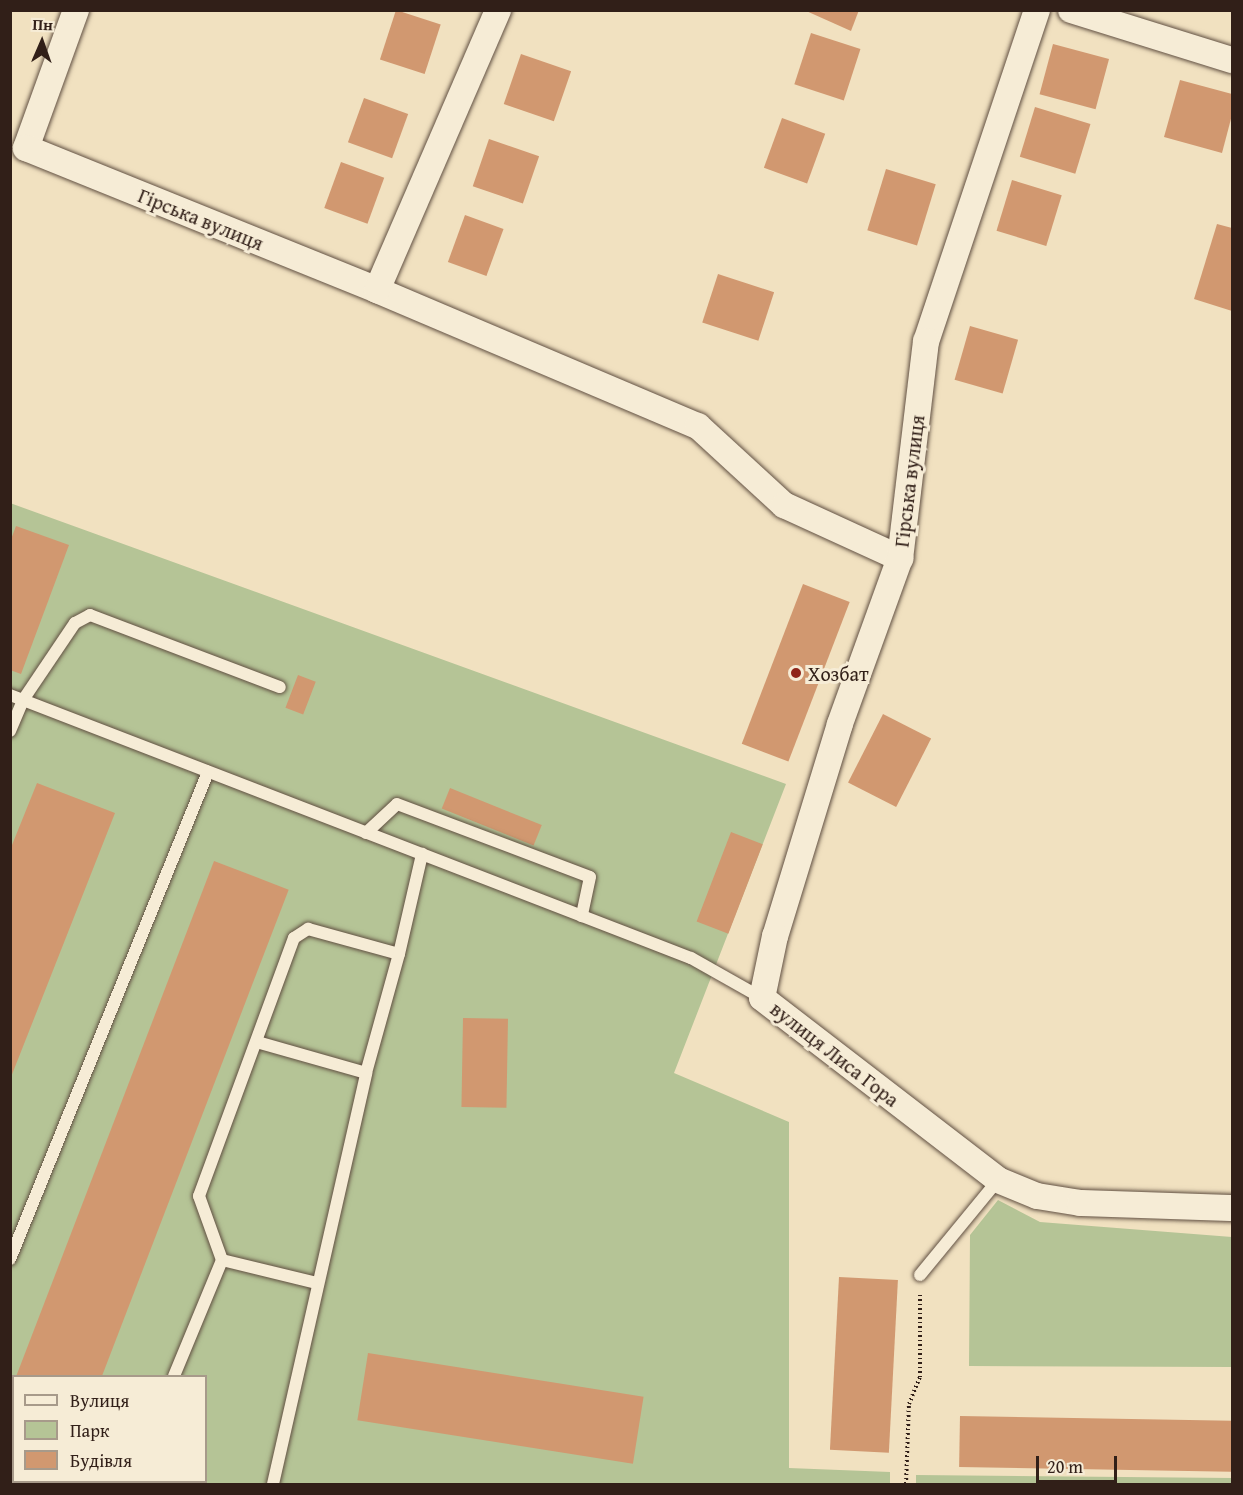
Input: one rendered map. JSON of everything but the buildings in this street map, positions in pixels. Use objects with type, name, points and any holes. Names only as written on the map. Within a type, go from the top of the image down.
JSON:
[{"type":"street","name":"Гірська вулиця","points":[[76,10],[26,148],[377,290],[698,426],[784,505],[900,558],[926,341],[1037,10]]},
{"type":"street","points":[[377,290],[498,10]]},
{"type":"street","points":[[1071,10],[1233,60]]},
{"type":"street","name":"вулиця Лиса Гора","points":[[900,558],[840,724],[775,936],[762,998],[998,1180],[1037,1196],[1080,1203],[1233,1208]]},
{"type":"lane","points":[[10,731],[23,700],[75,623],[90,615],[280,687]]},
{"type":"lane","points":[[10,695],[691,958],[762,998]]},
{"type":"lane","points":[[10,1259],[208,772]]},
{"type":"lane","points":[[366,833],[397,804],[590,877],[582,916]]},
{"type":"lane","points":[[273,1485],[366,1073],[399,954],[422,854]]},
{"type":"lane","points":[[175,1375],[222,1260],[199,1196],[294,938],[308,929],[399,954]]},
{"type":"lane","points":[[257,1042],[366,1073]]},
{"type":"lane","points":[[920,1275],[998,1180]]},
{"type":"lane","points":[[222,1260],[317,1283]]},
{"type":"path","points":[[906,1485],[909,1404],[920,1377],[920,1275]]},
{"type":"green space","points":[[10,503],[786,784],[674,1073],[789,1122],[789,1468],[890,1472],[890,1484],[11,1484]]},
{"type":"green space","points":[[998,1200],[1040,1222],[1232,1237],[1232,1367],[969,1366],[970,1235]]},
{"type":"green space","points":[[916,1475],[1232,1478],[1232,1484],[916,1484]]},
{"type":"place","name":"Хозбат","points":[[796,673]]}]
